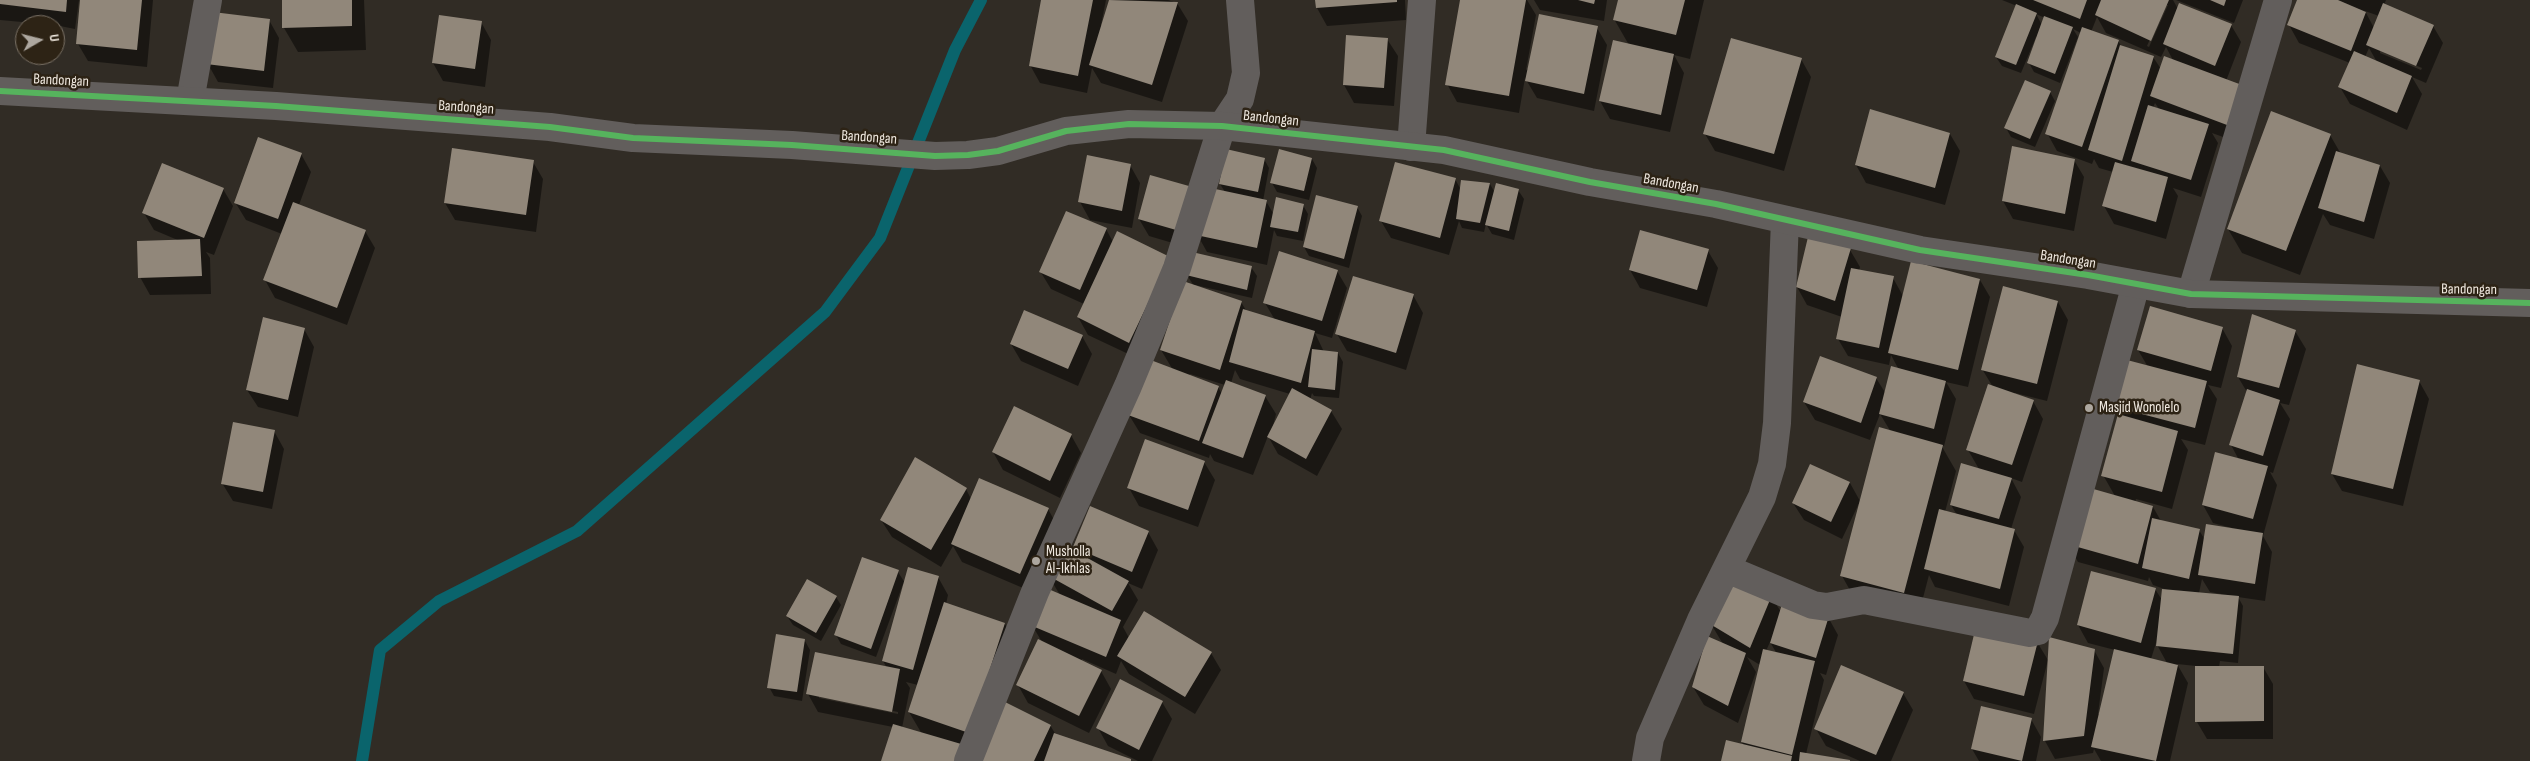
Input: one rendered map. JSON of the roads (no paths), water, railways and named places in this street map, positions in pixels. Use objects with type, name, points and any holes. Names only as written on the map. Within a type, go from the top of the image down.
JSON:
[{"type":"street","points":[[190,101],[208,0]]},
{"type":"street","points":[[968,761],[1035,592],[1128,386],[1177,268],[1222,126],[1240,99],[1245,80],[1245,44],[1240,0]]},
{"type":"street","points":[[1411,146],[1422,0]]},
{"type":"street","points":[[2191,294],[2278,0]]},
{"type":"street","name":"Bandongan","points":[[0,91],[190,101],[540,126],[633,138],[792,144],[935,156],[968,155],[998,151],[1066,131],[1129,124],[1222,126],[1444,150],[1590,182],[1716,204],[1920,250],[2191,294],[2530,303]]},
{"type":"street","points":[[1646,761],[1650,738],[1701,620],[1762,498],[1772,464],[1777,423],[1785,220]]},
{"type":"street","points":[[1727,569],[1813,605],[1827,607],[1864,600],[2030,633],[2038,631],[2045,618],[2136,284]]},
{"type":"waterway","points":[[362,761],[380,650],[439,601],[577,531],[825,312],[880,238],[955,50],[981,0]]},
{"type":"place","name":"Masjid Wonolelo","points":[[2089,408]]},
{"type":"place","name":"Musholla Al-Ikhlas","points":[[1036,561]]}]
